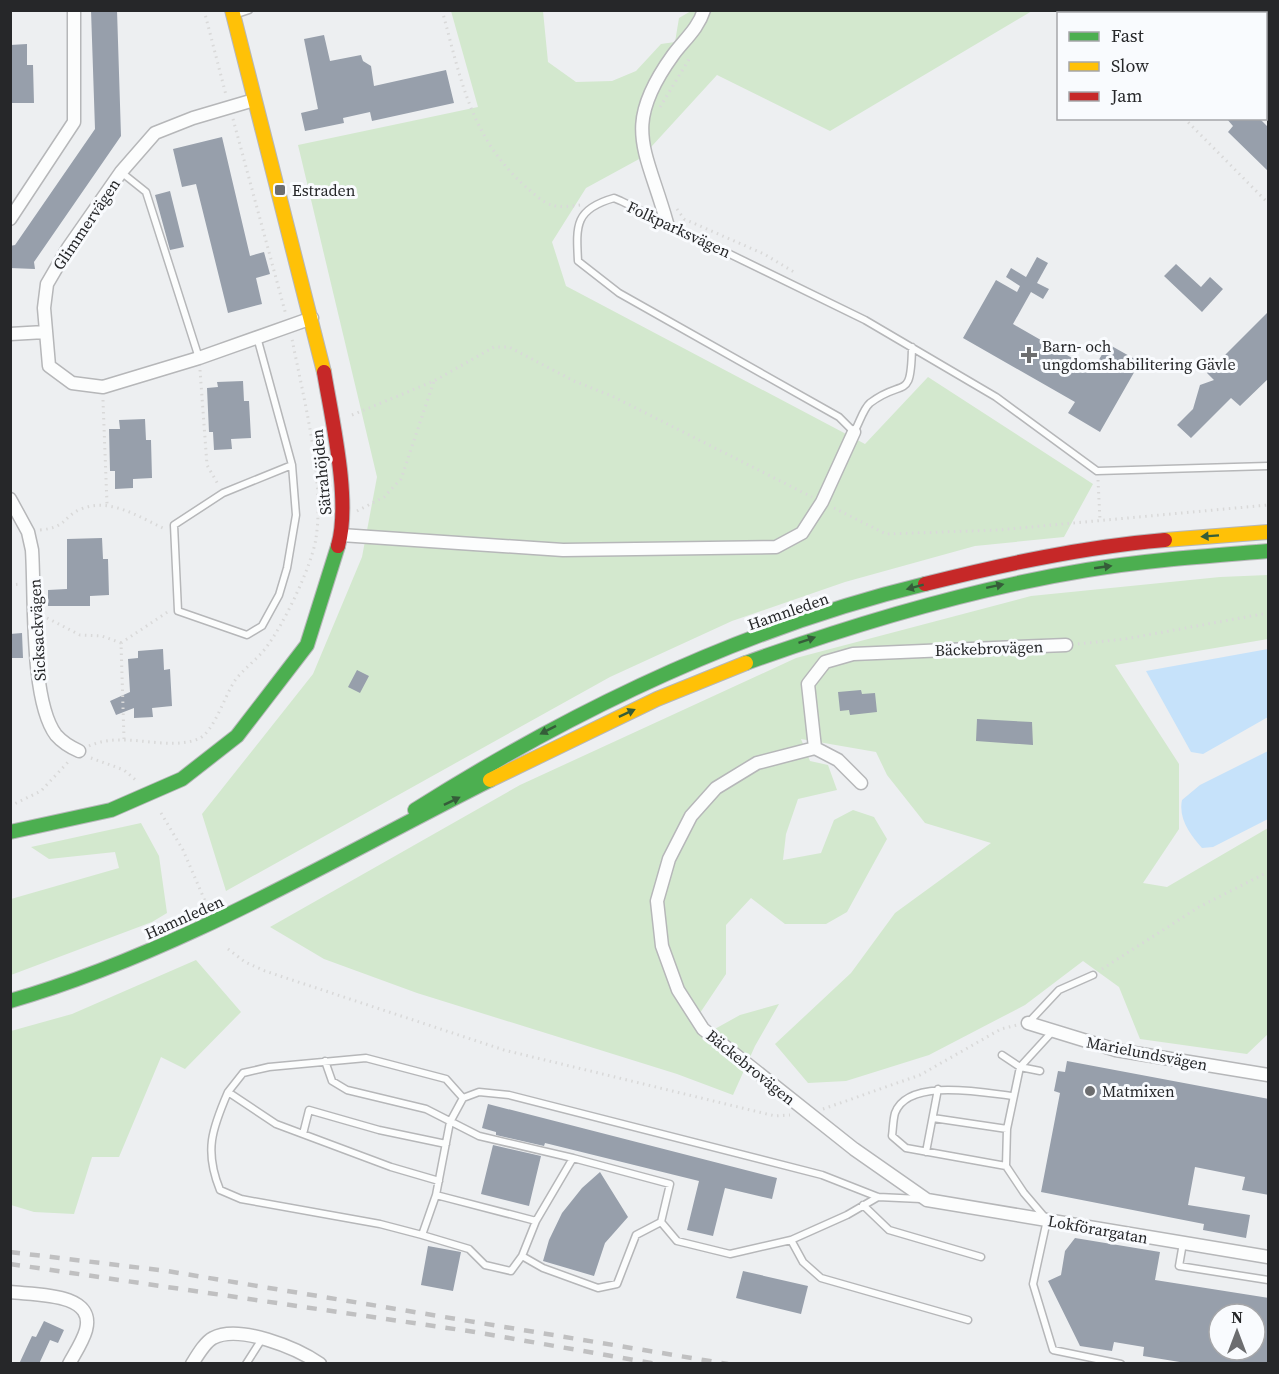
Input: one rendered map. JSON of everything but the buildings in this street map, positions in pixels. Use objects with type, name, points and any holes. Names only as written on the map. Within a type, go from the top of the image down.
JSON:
[{"type":"main road","name":"Sätrahöjden","points":[[10,832],[111,810],[182,778],[237,736],[307,645],[341,535],[343,519],[329,394],[312,318],[232,13]]},
{"type":"main road","name":"Hamnleden","points":[[362,846],[456,782],[511,749],[633,690],[716,654],[800,623],[883,596],[1023,561],[1169,539],[1269,532]]},
{"type":"main road","name":"Hamnleden","points":[[10,1001],[160,946],[238,911],[362,846],[632,711],[725,670],[808,640],[892,613],[1046,575],[1153,560],[1269,551]]},
{"type":"main road","name":"Hamnleden","points":[[1223,553],[1269,558]]},
{"type":"street","points":[[10,219],[74,122],[74,10]]},
{"type":"street","points":[[667,223],[642,145],[640,128],[643,108],[672,56],[699,23],[704,10]]},
{"type":"street","name":"Glimmervägen","points":[[254,100],[155,133],[121,172],[47,284],[45,332],[49,366],[72,383],[103,387],[199,358],[312,318]]},
{"type":"street","points":[[10,334],[45,332]]},
{"type":"street","points":[[341,535],[563,550],[776,547],[802,533],[822,502],[854,432]]},
{"type":"street","name":"Sicksackvägen","points":[[10,499],[28,532],[32,550],[39,684],[45,712],[55,734],[65,744],[79,751]]},
{"type":"street","name":"Bäckebrovägen","points":[[927,1200],[854,1149],[703,1029],[678,990],[666,957],[657,901],[669,859],[691,816],[716,788],[757,763],[815,748],[808,684],[825,662],[853,654],[1066,645]]},
{"type":"street","points":[[815,748],[838,760],[861,783]]},
{"type":"street","name":"Marielundsvägen","points":[[1028,1023],[1116,1050],[1269,1075]]},
{"type":"street","name":"Lokförargatan","points":[[927,1200],[1269,1257]]},
{"type":"street","points":[[10,1292],[67,1299],[82,1307],[87,1320],[86,1331],[69,1364]]},
{"type":"street","points":[[192,1364],[212,1338],[232,1333],[262,1339],[320,1364]]},
{"type":"lane","points":[[232,13],[249,10]]},
{"type":"lane","points":[[121,172],[146,192],[199,358]]},
{"type":"lane","name":"Folkparksvägen","points":[[593,204],[614,198],[798,285],[912,347],[996,398],[1097,471]]},
{"type":"lane","points":[[593,204],[576,228],[578,261],[619,293],[839,417],[854,432],[868,405],[887,393],[901,390],[907,384],[912,376],[912,347]]},
{"type":"lane","points":[[257,336],[292,465],[296,515],[279,595],[262,626],[247,634],[178,611],[172,532],[174,525],[223,493],[292,465]]},
{"type":"lane","points":[[1097,471],[1269,466]]},
{"type":"lane","points":[[1028,1023],[1059,990],[1093,975]]},
{"type":"lane","points":[[1052,1032],[1020,1067],[1007,1129],[1006,1167],[1047,1220],[1033,1284],[1053,1350],[1121,1364]]},
{"type":"lane","points":[[1002,1055],[1020,1067],[1040,1071]]},
{"type":"lane","points":[[463,1098],[446,1079],[366,1058],[269,1066],[243,1073],[228,1092],[212,1130],[213,1173],[220,1190],[241,1200],[380,1224],[422,1235],[469,1250],[485,1265],[511,1271],[522,1256],[536,1221],[573,1158]]},
{"type":"lane","points":[[325,1061],[332,1081],[347,1090],[426,1109],[479,1136],[670,1184],[661,1222],[636,1235],[616,1284],[598,1288],[543,1268],[522,1256]]},
{"type":"lane","points":[[1006,1167],[906,1148],[892,1136],[896,1111],[912,1096],[938,1089],[955,1088],[1013,1096]]},
{"type":"lane","points":[[926,1152],[938,1089]]},
{"type":"lane","points":[[228,1092],[276,1124],[391,1167],[439,1181]]},
{"type":"lane","points":[[422,1235],[436,1195],[450,1122],[463,1098],[479,1092],[509,1095],[822,1175],[878,1197],[927,1200]]},
{"type":"lane","points":[[303,1134],[309,1110],[379,1130],[446,1144]]},
{"type":"lane","points":[[933,1118],[1007,1129]]},
{"type":"lane","points":[[436,1195],[536,1221]]},
{"type":"lane","points":[[661,1222],[677,1241],[730,1254],[790,1240],[878,1197]]},
{"type":"lane","points":[[863,1205],[889,1230],[981,1257]]},
{"type":"lane","points":[[790,1240],[803,1263],[821,1278],[968,1320]]},
{"type":"lane","points":[[1183,1243],[1179,1266],[1269,1280]]},
{"type":"lane","points":[[246,1364],[262,1339]]},
{"type":"path","points":[[10,806],[41,791],[79,751],[94,744],[124,739],[183,742],[200,739],[210,729],[225,695],[237,678],[265,649],[290,611],[316,541],[318,511],[306,409],[289,326],[204,10]]},
{"type":"path","points":[[442,10],[476,124],[492,148],[514,176],[552,206],[593,204]]},
{"type":"path","points":[[656,116],[696,48]]},
{"type":"path","points":[[1186,120],[1269,203]]},
{"type":"path","points":[[674,205],[684,219],[764,254],[801,276]]},
{"type":"path","points":[[352,416],[434,381],[494,347],[510,347],[574,381],[612,396],[886,534],[998,530],[1269,505]]},
{"type":"path","points":[[199,358],[207,465],[223,493]]},
{"type":"path","points":[[343,519],[384,497],[401,479],[434,381]]},
{"type":"path","points":[[103,387],[107,504]]},
{"type":"path","points":[[1097,471],[1100,520]]},
{"type":"path","points":[[28,532],[58,528],[80,509],[107,504],[172,532]]},
{"type":"path","points":[[121,643],[176,606]]},
{"type":"path","points":[[36,613],[80,634],[102,636],[121,643]]},
{"type":"path","points":[[1066,645],[1125,639],[1269,613]]},
{"type":"path","points":[[121,643],[124,739]]},
{"type":"path","points":[[79,751],[124,770],[139,783]]},
{"type":"path","points":[[161,813],[183,850],[205,901]]},
{"type":"path","points":[[1093,975],[1180,918],[1269,872]]},
{"type":"path","points":[[228,949],[245,962],[265,971],[504,1050],[775,1116],[809,1114],[920,1075],[1001,1029],[1028,1023]]},
{"type":"green space","points":[[451,11],[543,11],[548,62],[576,82],[612,81],[636,71],[661,44],[675,42],[679,18],[691,11],[1032,11],[830,131],[717,75],[641,158],[586,188],[552,242],[566,286],[865,444],[928,377],[1093,484],[1064,537],[975,546],[845,582],[732,621],[610,677],[226,891],[202,814],[313,674],[362,557],[377,477],[298,145],[478,107]]},
{"type":"green space","points":[[1268,575],[1268,639],[1115,665],[1179,764],[1179,829],[1143,883],[1167,887],[1268,828],[1268,1034],[1247,1054],[1140,1039],[1119,987],[1083,961],[1025,1005],[929,1055],[846,1081],[808,1083],[775,1044],[851,973],[895,913],[991,843],[925,823],[887,775],[876,752],[801,739],[810,761],[828,765],[837,790],[798,799],[786,834],[783,860],[821,853],[834,820],[853,810],[874,817],[887,839],[847,912],[826,924],[785,924],[751,898],[726,925],[726,974],[692,1025],[704,1035],[740,1015],[779,1004],[755,1046],[733,1095],[677,1074],[417,993],[324,959],[270,927],[520,785],[796,658],[1031,596],[1220,577]]},
{"type":"green space","points":[[141,823],[159,856],[167,913],[152,922],[11,975],[11,899],[119,868],[115,852],[49,859],[31,847]]},
{"type":"green space","points":[[196,960],[241,1012],[185,1069],[161,1057],[119,1157],[92,1157],[74,1214],[34,1212],[11,1205],[11,1031],[72,1014]]},
{"type":"water","points":[[1268,649],[1268,717],[1203,754],[1191,752],[1146,671]]},
{"type":"water","points":[[1268,751],[1268,819],[1213,847],[1202,848],[1190,833],[1184,820],[1182,800],[1200,785]]},
{"type":"railway","points":[[10,1252],[167,1271],[728,1364]]},
{"type":"railway","points":[[10,1264],[475,1332],[657,1364]]},
{"type":"traffic: fast","points":[[10,832],[111,810],[182,779],[237,736],[307,645],[338,546]]},
{"type":"traffic: fast","points":[[746,663],[872,621],[1000,587],[1110,567],[1268,551]]},
{"type":"traffic: fast","points":[[415,810],[536,739],[661,676],[725,648],[791,624],[857,602],[925,584]]},
{"type":"traffic: fast","points":[[10,1001],[72,981],[194,931],[314,872],[490,780]]},
{"type":"traffic: slow","points":[[232,10],[324,372]]},
{"type":"traffic: slow","points":[[1165,540],[1268,532]]},
{"type":"traffic: slow","points":[[490,780],[657,699],[746,663]]},
{"type":"traffic: jam","points":[[324,372],[341,484],[341,528],[338,546]]},
{"type":"traffic: jam","points":[[925,584],[1044,557],[1165,540]]},
{"type":"place","name":"Estraden","points":[[280,190]]},
{"type":"place","name":"Barn- och ungdomshabilitering Gävle","points":[[1029,355]]},
{"type":"place","name":"Matmixen","points":[[1090,1091]]}]
